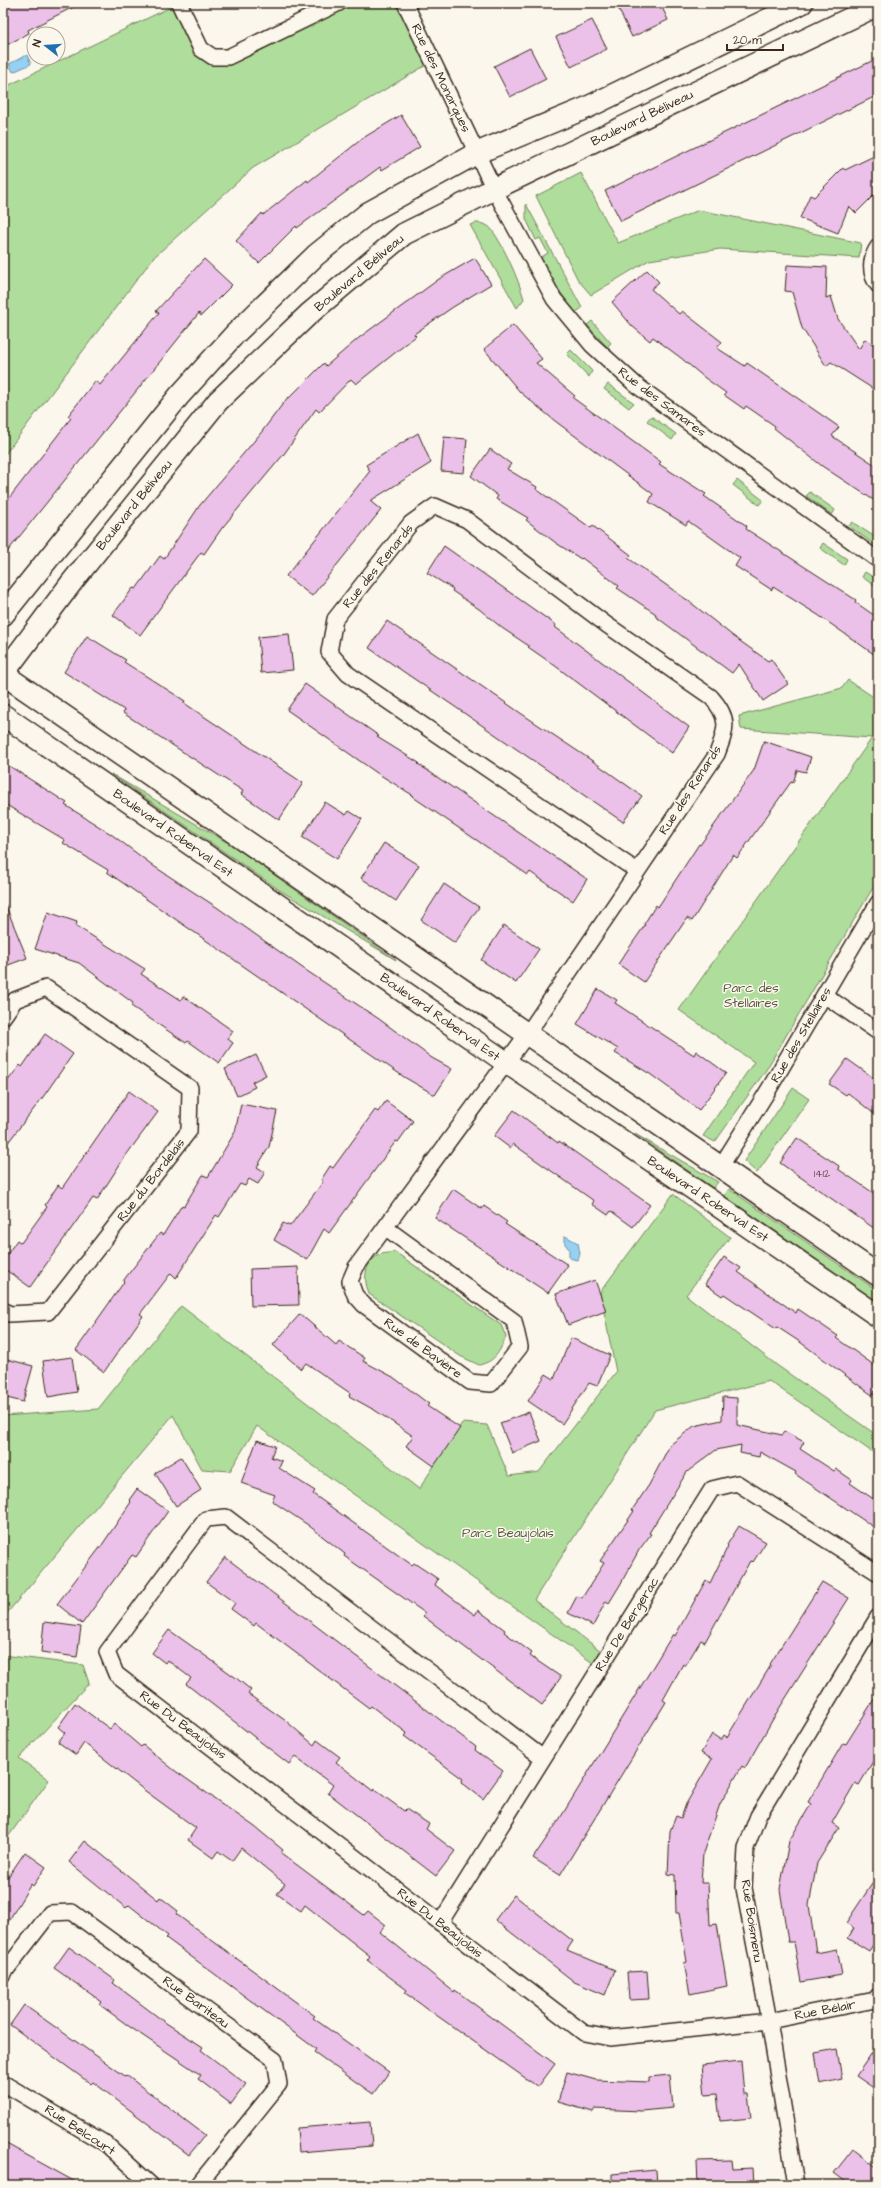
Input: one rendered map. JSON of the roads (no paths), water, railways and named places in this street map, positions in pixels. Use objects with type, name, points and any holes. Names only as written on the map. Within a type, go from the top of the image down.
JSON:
[{"type":"street","points":[[179,3],[201,49],[213,57],[228,57],[338,3]]},
{"type":"street","name":"Rue des Monarques","points":[[405,3],[477,154]]},
{"type":"street","points":[[3,614],[178,396],[235,334],[292,278],[316,255],[368,213],[477,154],[586,108],[802,3]]},
{"type":"street","name":"Boulevard Béliveau","points":[[3,674],[72,582],[218,401],[309,314],[404,234],[494,189],[878,5]]},
{"type":"street","name":"Rue des Samares","points":[[477,154],[494,189],[554,299],[592,345],[636,385],[878,560]]},
{"type":"street","points":[[878,247],[872,255],[872,279],[878,285]]},
{"type":"street","name":"Rue des Renards","points":[[528,1033],[717,754],[724,736],[725,722],[723,710],[711,697],[607,625],[467,520],[435,506],[411,523],[335,619],[329,652],[348,674],[637,871]]},
{"type":"street","points":[[3,674],[528,1033],[878,1275]]},
{"type":"street","name":"Boulevard Roberval Est","points":[[3,715],[507,1064],[714,1202],[878,1316]]},
{"type":"street","name":"Rue des Stellaires","points":[[720,1166],[769,1089],[878,903]]},
{"type":"street","name":"Rue du Bordelais","points":[[3,1017],[15,1000],[46,988],[190,1088],[190,1095],[189,1131],[48,1312],[9,1314],[3,1310]]},
{"type":"street","points":[[824,995],[878,1032]]},
{"type":"street","name":"Rue de Bavière","points":[[386,1228],[514,1321],[520,1347],[491,1384],[470,1382],[364,1305],[355,1295],[350,1281],[356,1267],[507,1064],[528,1033]]},
{"type":"street","name":"Rue De Bergerac","points":[[440,1923],[712,1489],[737,1483],[878,1573]]},
{"type":"street","name":"Rue Du Beaujolais","points":[[543,1758],[226,1517],[206,1519],[107,1652],[116,1674],[584,2033],[610,2038],[770,2021]]},
{"type":"street","name":"Rue Boismenu","points":[[796,2185],[770,2021],[744,1888],[746,1848],[758,1816],[878,1617]]},
{"type":"street","name":"Rue Bariteau","points":[[3,1974],[50,1913],[72,1912],[275,2060],[279,2084],[198,2185]]},
{"type":"street","name":"Rue Bélair","points":[[770,2021],[877,1999]]},
{"type":"street","name":"Rue Belcourt","points":[[3,2083],[106,2144],[152,2185]]},
{"type":"water","points":[[26,56],[26,66],[13,72],[9,64]]},
{"type":"water","points":[[565,1236],[578,1243],[580,1254],[577,1260],[569,1258],[569,1249],[565,1244]]},
{"type":"park label","name":"Parc des Stellaires","points":[[751,996]]},
{"type":"park label","name":"Parc Beaujolais","points":[[508,1533]]}]
